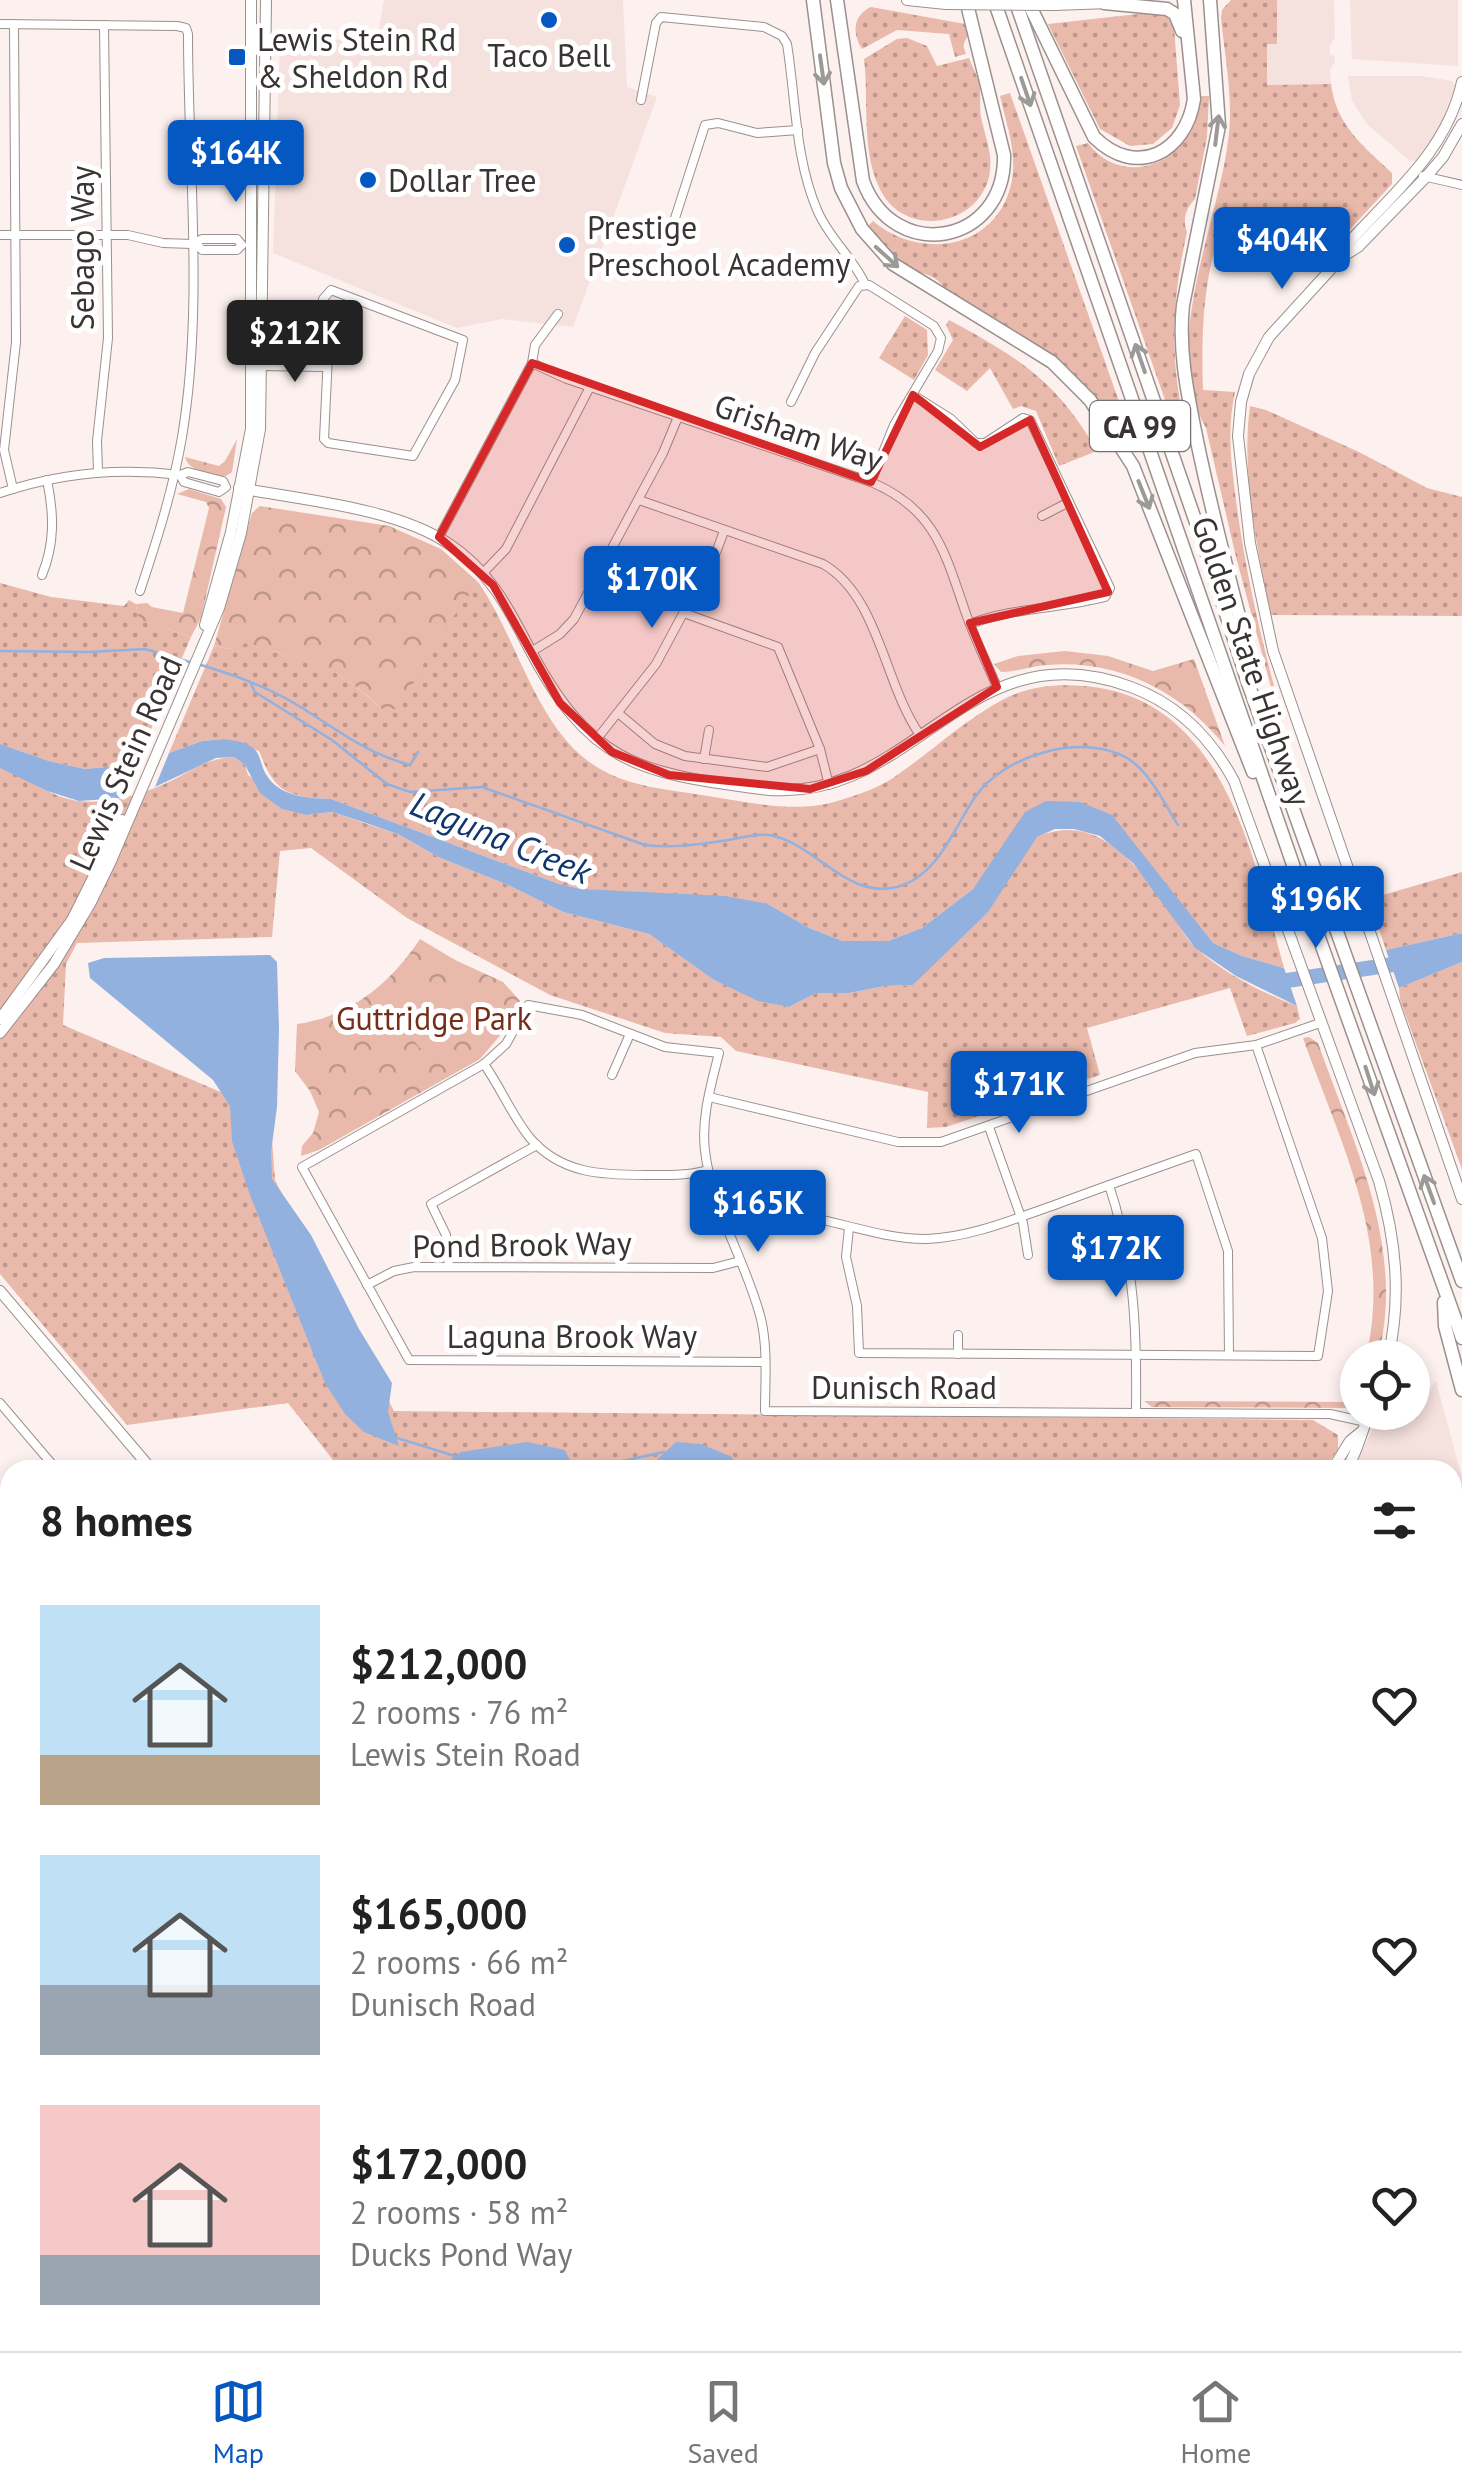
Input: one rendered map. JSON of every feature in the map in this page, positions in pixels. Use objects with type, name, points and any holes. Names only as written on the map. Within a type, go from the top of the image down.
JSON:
[{"type":"highway","points":[[813,0],[832,152],[850,211],[893,264],[1052,362],[1106,422],[1132,466],[1221,695],[1289,851]]},
{"type":"highway","points":[[838,0],[868,194],[891,222],[916,232],[941,234],[968,226],[988,211],[1001,186],[1004,169],[1004,155],[966,0]]},
{"type":"highway","name":"Golden State Highway","points":[[994,0],[1298,879],[1462,1338]]},
{"type":"highway","name":"Golden State Highway","points":[[1016,0],[1248,683],[1462,1280]]},
{"type":"highway","points":[[1027,0],[1094,137],[1126,156],[1150,157],[1172,146],[1188,125],[1194,99],[1184,0]]},
{"type":"highway","points":[[1210,0],[1219,126],[1180,334],[1211,511],[1250,658],[1248,683]]},
{"type":"highway","points":[[1104,3],[1168,8],[1175,14],[1188,48]]},
{"type":"highway","points":[[1444,1290],[1446,1326],[1462,1390]]},
{"type":"street","name":"Lewis Stein Road","points":[[245,489],[250,429],[247,245],[251,0]]},
{"type":"street","name":"Lewis Stein Road","points":[[0,1033],[31,996],[82,919],[208,628],[245,489],[260,428],[266,0]]},
{"type":"street","points":[[907,0],[1055,5],[1135,0]]},
{"type":"street","points":[[641,100],[660,17],[764,28],[782,36],[804,168],[828,233],[865,284],[934,326],[941,338],[934,360],[891,433],[871,482]]},
{"type":"street","points":[[0,24],[186,28],[194,244],[189,380],[178,475],[140,591]]},
{"type":"street","points":[[12,489],[4,450],[16,342],[14,24]]},
{"type":"street","name":"Sebago Way","points":[[98,471],[97,441],[108,352],[104,25]]},
{"type":"street","points":[[251,71],[256,84],[256,137],[263,148]]},
{"type":"street","points":[[1462,82],[1444,134],[1420,175],[1358,247],[1342,257],[1285,317],[1257,355],[1243,393],[1238,436],[1247,524],[1264,621],[1293,718],[1462,1199]]},
{"type":"street","points":[[667,243],[705,125],[718,123],[757,133],[798,130]]},
{"type":"street","points":[[1420,175],[1443,157],[1462,124]]},
{"type":"street","points":[[251,156],[256,168],[256,221],[264,235]]},
{"type":"street","points":[[1420,175],[1462,185]]},
{"type":"street","points":[[0,235],[108,235],[194,244],[202,250],[237,250],[247,245]]},
{"type":"street","points":[[791,402],[815,352],[859,286],[865,284]]},
{"type":"street","points":[[331,290],[463,340],[456,380],[419,447],[408,458],[328,443],[324,439],[327,367],[323,300],[331,290]]},
{"type":"street","points":[[438,537],[532,364],[535,344],[558,314]]},
{"type":"street","points":[[262,360],[328,355]]},
{"type":"street","points":[[262,360],[327,367]]},
{"type":"street","name":"Grisham Way","points":[[532,364],[871,482],[908,503],[929,524],[947,554],[997,688]]},
{"type":"street","points":[[483,573],[506,548],[582,409],[590,387]]},
{"type":"street","points":[[913,395],[958,424],[976,443],[985,443],[1023,418],[1030,420],[1105,576],[1108,592],[1104,596],[1026,608],[970,624]]},
{"type":"street","points":[[531,652],[560,634],[574,619],[678,417]]},
{"type":"street","points":[[0,494],[98,471],[178,475],[184,482],[219,492],[226,487],[245,489],[388,516],[438,537],[483,573],[504,601],[560,703],[596,740],[632,762],[669,775],[765,790],[829,785],[866,772],[964,704],[997,688],[1047,675],[1086,676],[1139,690],[1173,709],[1200,732],[1226,766],[1243,802],[1378,1181],[1392,1227],[1397,1289],[1390,1340]]},
{"type":"street","points":[[42,576],[53,518],[47,480]]},
{"type":"street","points":[[638,500],[823,564],[844,579],[860,600],[920,736]]},
{"type":"street","points":[[1042,516],[1069,502]]},
{"type":"street","points":[[596,740],[656,664],[724,530]]},
{"type":"street","points":[[684,613],[778,647],[820,750],[829,785]]},
{"type":"street","points":[[618,713],[665,749],[704,759],[768,767],[820,750]]},
{"type":"street","points":[[704,759],[709,730]]},
{"type":"street","name":"Lewis Stein Road","points":[[0,1019],[72,920],[126,818]]},
{"type":"street","name":"Laguna Brook Way","points":[[708,1098],[719,1053],[665,1046],[582,1015],[528,1005],[506,1044],[484,1064],[302,1167],[409,1360],[765,1362]]},
{"type":"street","points":[[708,1098],[913,1143],[941,1142],[1195,1053],[1256,1046],[1320,1024]]},
{"type":"street","points":[[612,1075],[630,1034]]},
{"type":"street","points":[[849,1228],[846,1257],[858,1306],[859,1353],[1318,1356],[1326,1310],[1327,1273],[1322,1238],[1256,1046]]},
{"type":"street","points":[[484,1064],[522,1126],[537,1145],[558,1160],[589,1172],[682,1175],[708,1170]]},
{"type":"street","name":"Dunisch Road","points":[[708,1098],[704,1134],[708,1170],[760,1314],[765,1362],[764,1411],[1340,1415]]},
{"type":"street","points":[[989,1127],[1021,1217],[1028,1255]]},
{"type":"street","points":[[448,1267],[446,1235],[431,1204],[537,1145]]},
{"type":"street","points":[[724,1217],[758,1209],[885,1236],[928,1238],[971,1233],[1196,1154],[1228,1251],[1229,1355]]},
{"type":"street","points":[[1109,1185],[1132,1272],[1136,1413]]},
{"type":"street","name":"Pond Brook Way","points":[[367,1285],[403,1269],[712,1268],[740,1261]]},
{"type":"street","points":[[0,1291],[144,1460]]},
{"type":"street","points":[[958,1335],[958,1354]]},
{"type":"street","points":[[0,1404],[48,1460]]},
{"type":"street","points":[[1338,1460],[1359,1430]]},
{"type":"street","points":[[1352,1460],[1364,1430]]},
{"type":"highlighted area","points":[[532,363],[871,482],[913,395],[980,447],[1030,420],[1108,592],[970,623],[997,687],[866,771],[810,789],[669,775],[612,752],[560,703],[493,585],[439,537]]},
{"type":"shaded area","points":[[384,0],[623,0],[627,87],[657,97],[573,327],[502,319],[457,328],[273,253],[280,47],[378,35]]},
{"type":"shaded area","points":[[1277,0],[1334,0],[1335,38],[1330,54],[1335,62],[1330,69],[1331,84],[1267,85],[1267,43],[1277,43]]},
{"type":"shaded area","points":[[1350,0],[1458,0],[1458,66],[1352,59]]},
{"type":"shaded area","points":[[1348,76],[1421,76],[1452,81],[1455,86],[1441,124],[1417,161],[1410,161],[1367,124],[1352,101]]},
{"type":"shaded area","points":[[1436,1381],[1457,1460],[1357,1460],[1372,1430],[1430,1430],[1430,1389]]},
{"type":"green space","points":[[1231,0],[1277,0],[1277,44],[1267,44],[1267,85],[1331,84],[1345,123],[1392,173],[1392,184],[1314,268],[1273,230],[1225,218],[1212,260],[1203,324],[1203,390],[1235,392],[1230,436],[1235,493],[1249,580],[1277,697],[1274,698],[1206,428],[1193,396],[1188,361],[1196,286],[1230,126],[1221,18],[1222,10]]},
{"type":"green space","points":[[871,7],[965,24],[966,54],[955,57],[949,34],[897,30],[862,49],[856,25]]},
{"type":"green space","points":[[1156,12],[1166,15],[1174,27],[1180,105],[1172,128],[1153,144],[1130,146],[1100,129],[1048,24]]},
{"type":"green space","points":[[907,38],[927,46],[937,66],[969,58],[979,83],[981,117],[990,154],[989,177],[969,208],[937,221],[904,214],[890,203],[879,187],[870,157],[864,59],[897,39]]},
{"type":"green space","points":[[1010,93],[1127,424],[1116,427],[1080,384],[1039,349],[946,290],[933,277],[916,273],[867,227],[873,221],[914,242],[935,244],[956,242],[992,221],[1012,180],[1012,148],[1000,96]]},
{"type":"green space","points":[[1199,96],[1209,96],[1207,137],[1195,199],[1186,214],[1187,232],[1175,309],[1177,382],[1187,434],[1178,437],[1076,146],[1088,143],[1103,158],[1121,166],[1140,167],[1158,162],[1187,137],[1196,118]]},
{"type":"green space","points":[[905,316],[927,330],[928,355],[914,380],[879,358]]},
{"type":"green space","points":[[949,320],[1034,373],[1067,406],[1097,451],[1059,466],[1036,411],[1021,406],[1013,409],[990,368],[967,391],[935,370],[953,340],[946,325]]},
{"type":"green space","points":[[1250,406],[1359,452],[1427,488],[1462,497],[1462,616],[1271,615],[1249,484]]},
{"type":"green space","points":[[237,439],[232,472],[226,476],[208,474],[187,462],[185,457],[219,466]]},
{"type":"green space","points":[[189,489],[221,499],[226,507],[201,618],[191,637],[138,618],[136,604],[147,603],[183,613],[209,508],[206,502],[177,494]]},
{"type":"green space","points":[[260,506],[389,526],[441,549],[478,582],[437,640],[399,709],[382,709],[352,683],[309,661],[254,647],[250,642],[230,649],[214,646],[252,513]]},
{"type":"green space","points":[[478,582],[540,701],[570,744],[588,761],[614,776],[657,788],[766,805],[815,806],[854,796],[886,782],[975,717],[1027,690],[1088,686],[1143,702],[1178,726],[1206,758],[1229,797],[1247,839],[1284,968],[1213,943],[1080,802],[999,854],[973,889],[922,928],[888,941],[843,941],[809,928],[768,904],[559,884],[331,799],[293,794],[277,784],[259,751],[224,739],[202,741],[169,753],[214,646],[230,649],[250,641],[255,647],[310,661],[351,683],[382,709]]},
{"type":"green space","points":[[0,583],[51,597],[124,606],[129,600],[136,604],[138,617],[191,637],[136,764],[85,769],[0,744]]},
{"type":"green space","points":[[1065,651],[1108,656],[1153,671],[1194,659],[1225,746],[1189,709],[1123,673],[1073,665],[1001,672],[994,664],[1018,656]]},
{"type":"green space","points":[[234,757],[245,765],[248,775],[307,815],[332,812],[400,835],[438,857],[563,912],[649,934],[714,980],[758,1000],[789,1007],[816,993],[913,985],[1037,837],[1079,831],[1098,837],[1130,861],[1189,941],[1208,958],[1245,982],[1297,1006],[1300,1019],[1295,1023],[1247,1036],[1230,988],[1087,1028],[1100,1075],[946,1127],[927,1128],[928,1092],[736,1051],[721,1037],[665,1033],[550,995],[407,918],[311,848],[280,851],[272,937],[77,943],[66,964],[63,1025],[270,1113],[275,1180],[394,1411],[1313,1420],[1338,1435],[1338,1449],[1330,1460],[333,1460],[288,1403],[127,1425],[0,1274],[0,768],[58,796],[91,802],[142,792],[218,759]]},
{"type":"green space","points":[[1462,872],[1462,933],[1386,950],[1369,899]]},
{"type":"green space","name":"Guttridge Park","points":[[420,939],[503,982],[520,1001],[514,1009],[514,1019],[480,1059],[319,1150],[301,1156],[319,1112],[295,1071],[297,1024],[334,1014],[368,995],[396,970]]},
{"type":"green space","points":[[1462,962],[1462,1169],[1400,1000],[1399,988]]},
{"type":"green space","points":[[417,981],[454,983],[484,1004],[439,1058],[427,1057],[384,1003]]},
{"type":"green space","points":[[1303,1038],[1318,1043],[1372,1197],[1386,1276],[1381,1340],[1369,1340],[1373,1273],[1359,1194]]},
{"type":"green space","points":[[1144,1401],[1340,1402],[1340,1408],[1152,1407]]},
{"type":"water","points":[[224,739],[256,750],[268,777],[288,793],[331,799],[559,884],[581,889],[725,896],[768,904],[809,928],[843,941],[888,941],[922,928],[973,889],[1025,812],[1046,801],[1080,802],[1112,815],[1213,943],[1284,968],[1297,1006],[1236,976],[1195,948],[1133,863],[1100,836],[1074,829],[1055,829],[1037,837],[988,912],[913,985],[816,993],[789,1007],[758,1001],[714,980],[649,934],[563,912],[369,824],[332,812],[307,815],[282,809],[260,793],[245,765],[234,757],[216,758],[155,787],[169,753],[202,741]]},
{"type":"water","points":[[0,744],[85,769],[136,764],[122,798],[79,801],[47,791],[0,768]]},
{"type":"water","points":[[1462,933],[1462,962],[1399,988],[1386,950]]},
{"type":"water","points":[[270,955],[277,962],[279,1029],[272,1179],[311,1235],[359,1329],[392,1383],[388,1412],[399,1446],[364,1432],[345,1414],[325,1383],[250,1195],[232,1141],[230,1106],[213,1080],[90,978],[88,963],[104,958]]},
{"type":"water","points":[[527,1442],[565,1450],[570,1460],[451,1459],[461,1452]]},
{"type":"water","points":[[676,1442],[701,1444],[733,1460],[656,1460]]},
{"type":"waterway","name":"Laguna Creek","points":[[0,651],[145,649],[193,663]]},
{"type":"waterway","name":"Laguna Creek","points":[[201,665],[272,692],[393,760],[410,765],[418,752]]},
{"type":"waterway","name":"Laguna Creek","points":[[251,684],[255,692],[332,740],[387,784],[410,792],[482,787],[645,845],[683,846],[754,835],[774,836],[805,850],[848,879],[879,889],[897,887],[924,873],[988,782],[1024,759],[1045,752],[1088,747],[1127,758],[1150,780],[1178,825]]},
{"type":"waterway","name":"Laguna Creek","points":[[1269,978],[1284,981],[1409,962]]},
{"type":"waterway","points":[[397,1438],[455,1456]]},
{"type":"waterway","points":[[627,1460],[664,1452]]},
{"type":"place","name":"Taco Bell","points":[[549,20]]},
{"type":"place","name":"Lewis Stein Rd & Sheldon Rd","points":[[237,57]]},
{"type":"place","name":"Dollar Tree","points":[[368,180]]},
{"type":"place","name":"Prestige Preschool Academy","points":[[567,245]]}]
